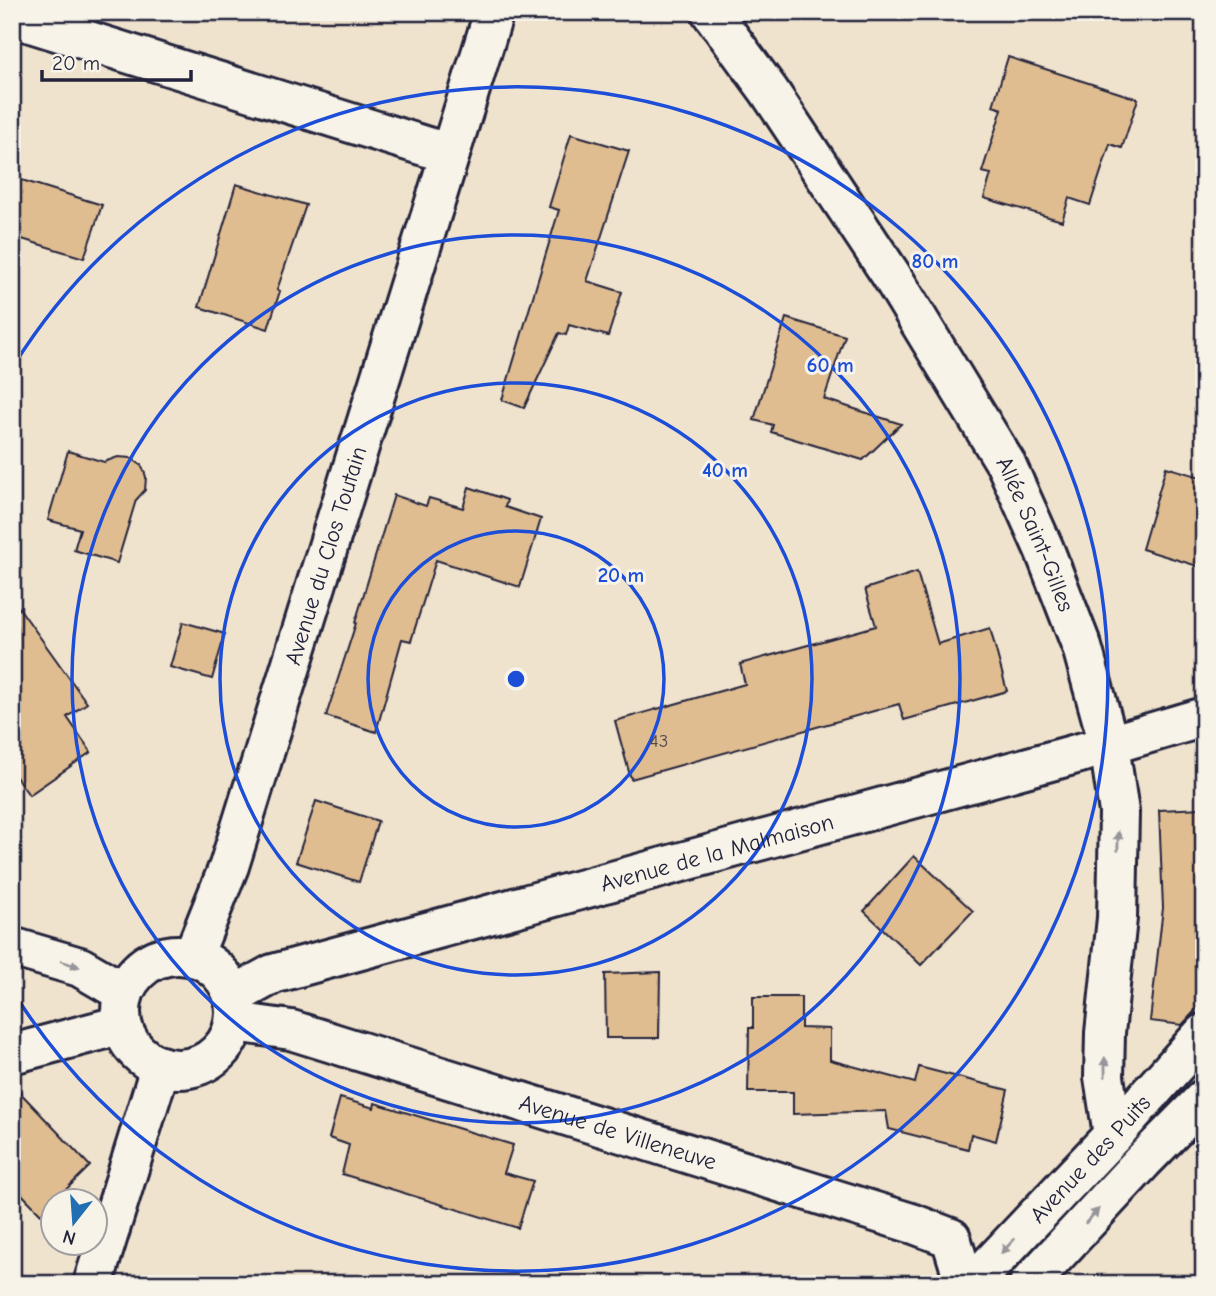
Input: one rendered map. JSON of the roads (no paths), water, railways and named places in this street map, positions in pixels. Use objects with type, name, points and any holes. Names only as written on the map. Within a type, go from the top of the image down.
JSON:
[{"type":"street","name":"Avenue du Clos Toutain","points":[[193,956],[229,866],[494,12]]},
{"type":"street","name":"Allée Saint-Gilles","points":[[711,12],[769,91],[891,275],[1006,464],[1044,550],[1082,647],[1109,745],[1119,811],[1117,918],[1104,1033],[1104,1077],[1113,1135]]},
{"type":"street","points":[[12,17],[450,154]]},
{"type":"street","name":"Avenue de la Malmaison","points":[[234,1009],[273,974],[1204,717]]},
{"type":"street","points":[[12,947],[80,967],[122,1008]]},
{"type":"street","points":[[173,954],[193,956],[216,969],[225,978],[234,1009],[231,1034],[221,1051],[210,1060],[191,1069],[160,1068],[143,1059],[130,1044],[122,1008],[135,973],[150,961],[173,954]]},
{"type":"street","points":[[12,1054],[122,1008]]},
{"type":"street","name":"Avenue de Villeneuve","points":[[234,1009],[291,1030],[914,1224],[951,1238],[965,1284]]},
{"type":"street","name":"Avenue des Puits","points":[[972,1284],[1113,1135],[1204,1033]]},
{"type":"street","points":[[93,1284],[160,1068]]},
{"type":"street","name":"Avenue des Puits","points":[[1029,1284],[1204,1099]]}]
